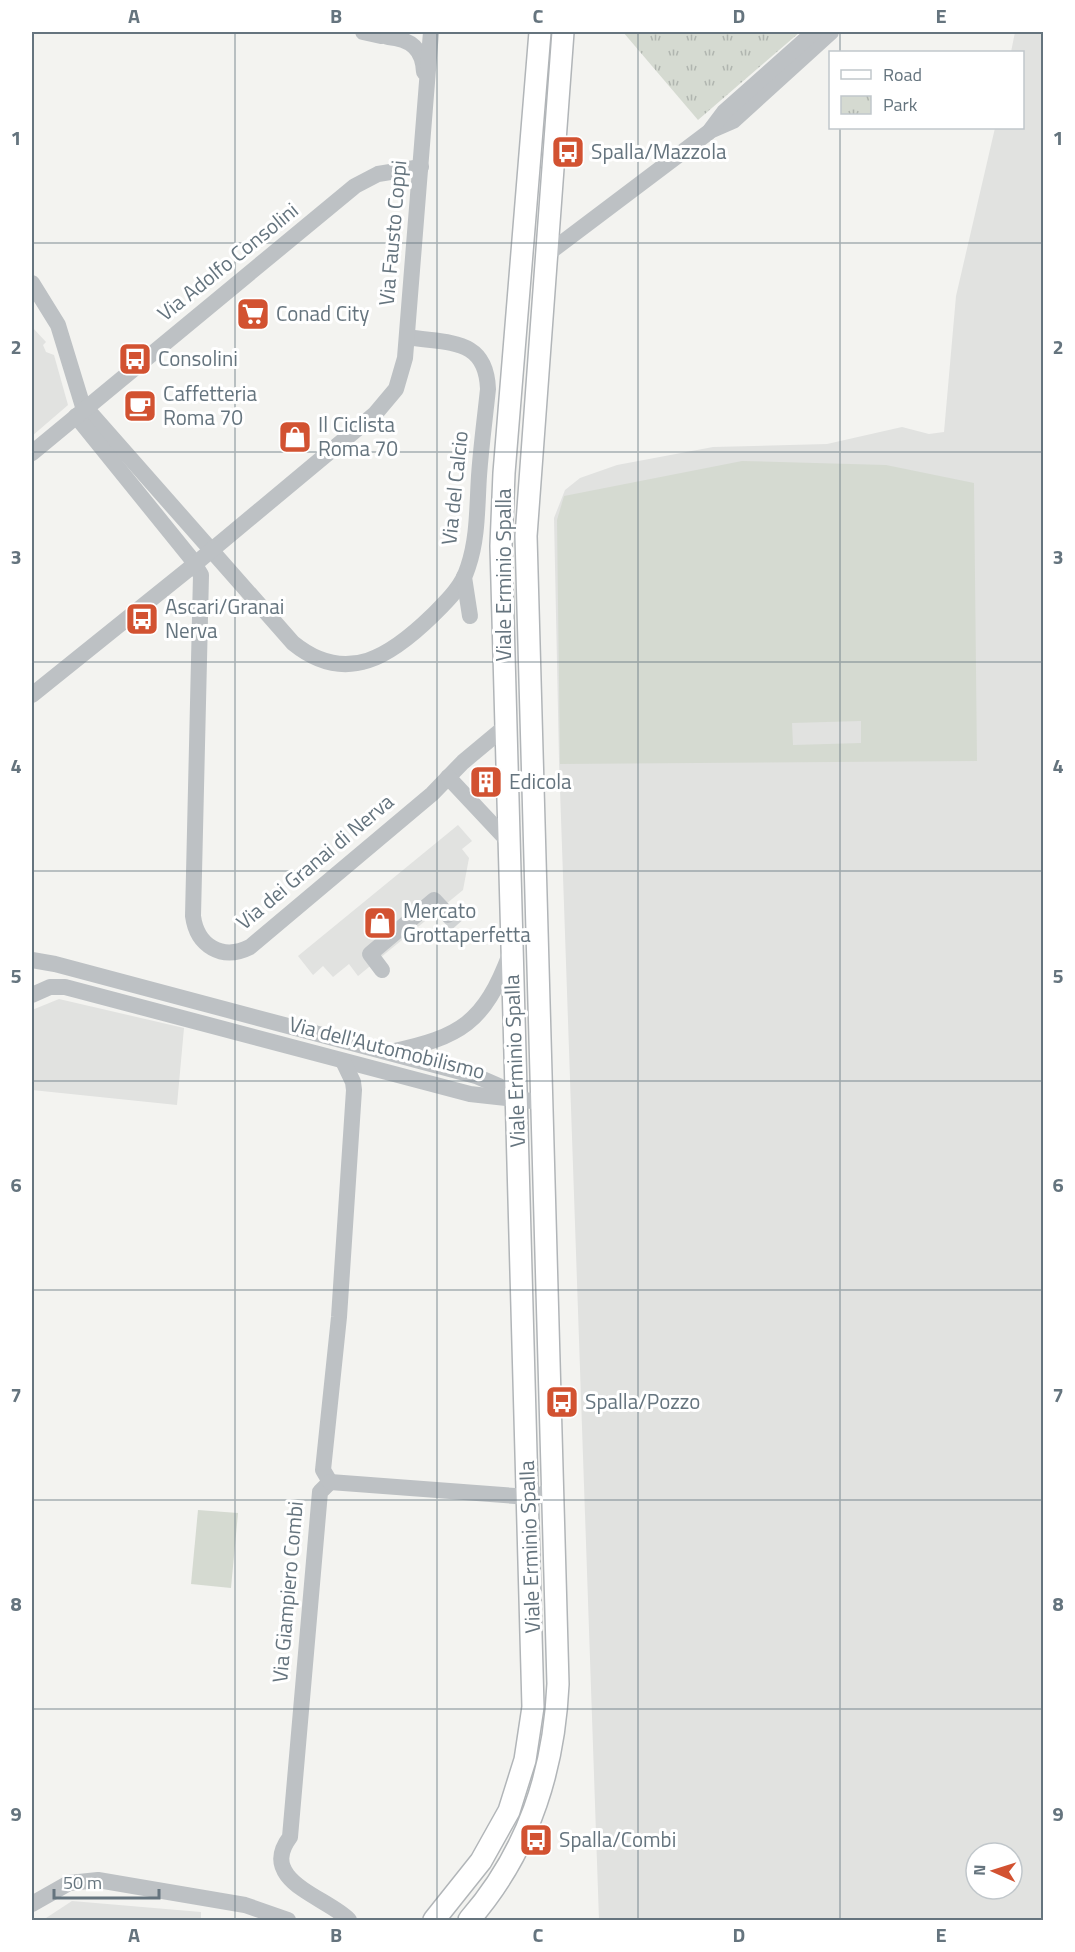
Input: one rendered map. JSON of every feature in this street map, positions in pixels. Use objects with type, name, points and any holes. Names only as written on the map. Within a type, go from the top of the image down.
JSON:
[{"type":"main road","name":"Viale Erminio Spalla","points":[[434,1920],[470,1877],[492,1844],[513,1801],[525,1760],[532,1721],[529,1497],[511,950],[501,521],[540,32]]},
{"type":"main road","name":"Viale Erminio Spalla","points":[[469,1920],[489,1896],[517,1851],[538,1803],[550,1757],[558,1684],[526,537],[563,32]]},
{"type":"street","name":"Via Fausto Coppi","points":[[363,32],[396,34],[420,52],[424,65],[426,100]]},
{"type":"street","name":"Via Fausto Coppi","points":[[32,695],[195,564],[384,406],[401,376],[407,337],[431,32]]},
{"type":"street","points":[[803,50],[814,32]]},
{"type":"street","points":[[520,273],[545,265],[709,132],[724,112],[803,50],[831,32]]},
{"type":"street","name":"Via Adolfo Consolini","points":[[32,453],[355,186],[378,174],[421,167]]},
{"type":"street","points":[[32,283],[58,325],[82,411],[195,564]]},
{"type":"street","name":"Via del Calcio","points":[[211,549],[290,639],[305,651],[336,663],[359,664],[377,659],[416,631],[449,597],[464,577],[475,538],[488,389],[487,370],[478,354],[468,348],[407,337]]},
{"type":"street","points":[[82,411],[211,549]]},
{"type":"street","name":"Via dei Granai di Nerva","points":[[195,564],[201,580],[194,925],[204,943],[213,950],[230,953],[250,947],[505,727]]},
{"type":"street","points":[[464,577],[470,616]]},
{"type":"street","points":[[448,777],[509,842]]},
{"type":"street","points":[[382,970],[365,958],[438,897],[448,915]]},
{"type":"street","name":"Via dell'Automobilismo","points":[[387,1053],[442,1039],[464,1027],[491,996],[511,950]]},
{"type":"street","name":"Via dell'Automobilismo","points":[[32,960],[112,979],[476,1076],[499,1086],[517,1099]]},
{"type":"street","points":[[108,998],[112,979]]},
{"type":"street","name":"Via dell'Automobilismo","points":[[32,995],[56,987],[108,998],[471,1094],[517,1099]]},
{"type":"street","points":[[183,1018],[188,1000]]},
{"type":"street","name":"Via Giampiero Combi","points":[[343,1061],[353,1082],[354,1090],[341,1295],[323,1470],[330,1482],[320,1492],[290,1837],[284,1849],[283,1867],[287,1878],[296,1887],[328,1903],[349,1920]]},
{"type":"street","points":[[517,1099],[542,1102]]},
{"type":"street","points":[[519,1156],[543,1156]]},
{"type":"street","points":[[330,1482],[529,1497],[540,1496],[553,1487]]},
{"type":"street","points":[[32,1904],[69,1883],[98,1880],[245,1905],[288,1920]]},
{"type":"shaded area","points":[[1015,32],[1043,32],[1043,1920],[599,1920],[559,760],[554,518],[565,490],[580,478],[617,465],[713,447],[827,444],[902,427],[929,434],[944,432],[956,296],[995,129],[1024,129],[1024,51],[1011,51]]},
{"type":"shaded area","points":[[32,327],[46,342],[43,345],[46,352],[54,355],[68,405],[32,436]]},
{"type":"shaded area","name":"Mercato Grottaperfetta","points":[[458,825],[472,841],[462,849],[469,858],[463,890],[358,976],[349,964],[333,977],[323,966],[313,975],[298,956]]},
{"type":"shaded area","points":[[59,999],[184,1028],[177,1105],[32,1090],[32,1010]]},
{"type":"shaded area","points":[[72,1901],[201,1912],[201,1920],[43,1920]]},
{"type":"green space","points":[[623,32],[800,32],[698,120]]},
{"type":"green space","points":[[742,461],[886,465],[974,483],[977,761],[560,764],[557,520],[564,496]],"holes":[[[861,721],[861,743],[793,745],[792,723]]]},
{"type":"green space","points":[[198,1510],[238,1513],[231,1588],[191,1584]]},
{"type":"tunnel","points":[[448,915],[457,925]]},
{"type":"place","name":"Spalla/Mazzola","points":[[568,152]]},
{"type":"place","name":"Conad City","points":[[253,314]]},
{"type":"place","name":"Consolini","points":[[135,359]]},
{"type":"place","name":"Caffetteria Roma 70","points":[[140,406]]},
{"type":"place","name":"Il Ciclista Roma 70","points":[[295,437]]},
{"type":"place","name":"Ascari/Granai Nerva","points":[[142,619]]},
{"type":"place","name":"Edicola","points":[[486,782]]},
{"type":"place","name":"Mercato Grottaperfetta","points":[[380,923]]},
{"type":"place","name":"Spalla/Pozzo","points":[[562,1402]]},
{"type":"place","name":"Spalla/Combi","points":[[536,1840]]}]
